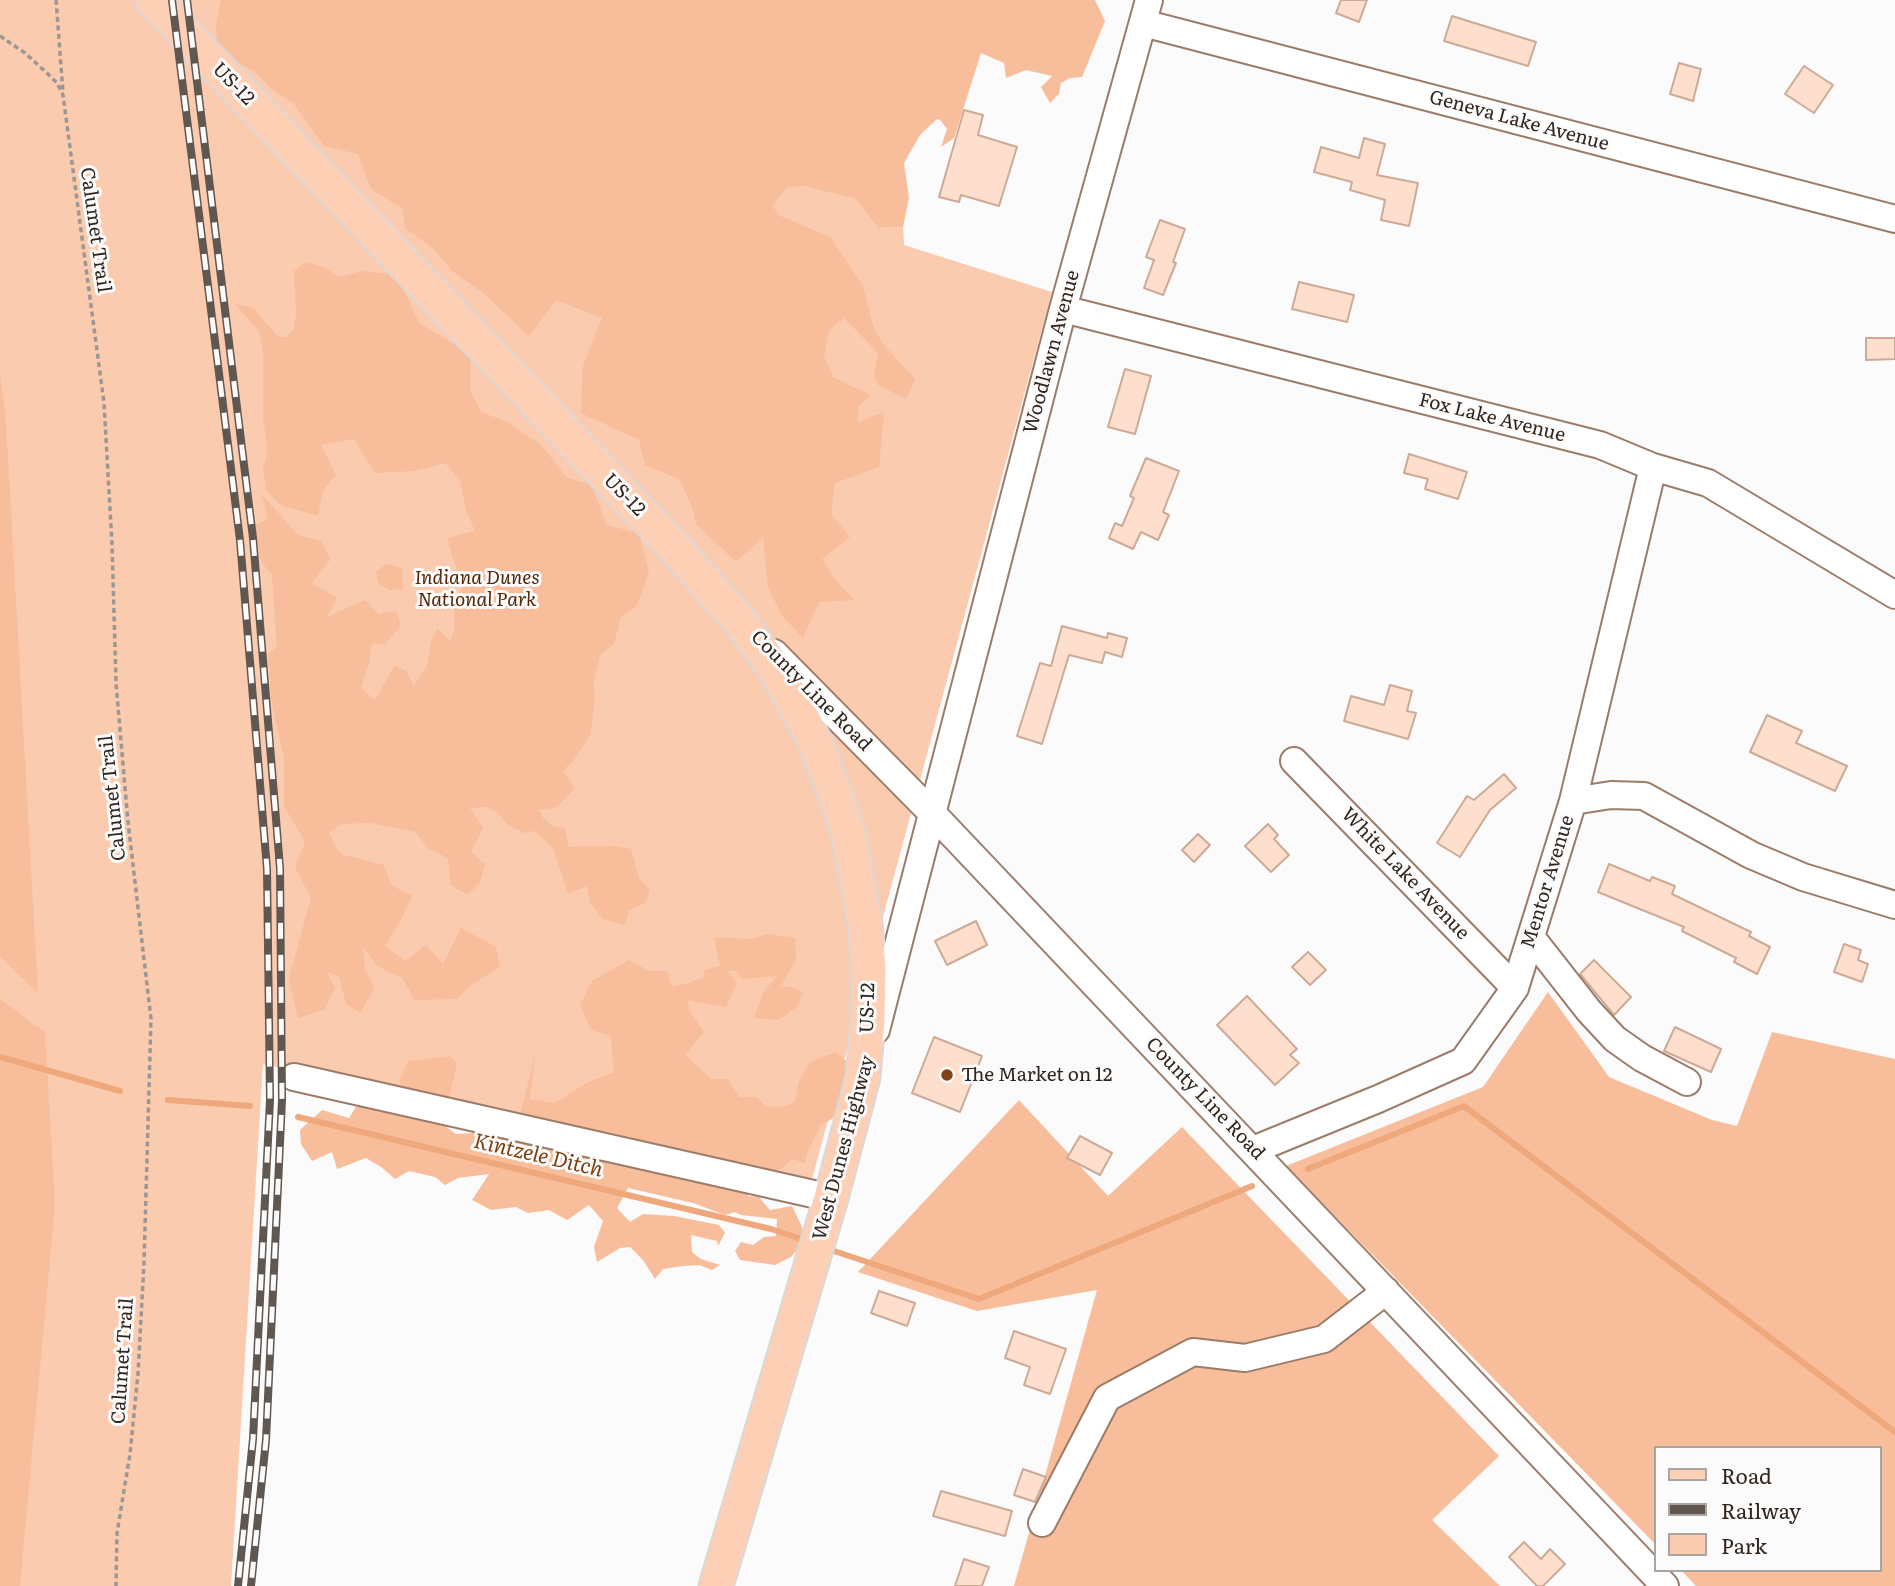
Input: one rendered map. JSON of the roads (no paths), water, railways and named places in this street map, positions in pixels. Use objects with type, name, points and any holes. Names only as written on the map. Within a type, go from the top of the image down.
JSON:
[{"type":"main road","name":"US-12","points":[[153,0],[673,546],[738,619],[778,673],[815,742],[848,831],[860,892],[869,968],[867,1039],[858,1103]]},
{"type":"main road","name":"West Dunes Highway","points":[[716,1586],[858,1103]]},
{"type":"street","name":"Geneva Lake Avenue","points":[[1146,12],[1895,219]]},
{"type":"street","name":"Woodlawn Avenue","points":[[959,705],[1063,309],[1146,12]]},
{"type":"street","name":"Fox Lake Avenue","points":[[1063,309],[1600,445],[1653,467],[1708,483],[1895,595]]},
{"type":"street","name":"Mentor Avenue","points":[[1253,1150],[1463,1061],[1515,988],[1573,802],[1653,467]]},
{"type":"street","name":"County Line Road","points":[[738,619],[823,701],[933,814],[1665,1586]]},
{"type":"street","name":"West Dunes Highway","points":[[858,1103],[959,705]]},
{"type":"street","name":"White Lake Avenue","points":[[1294,761],[1515,988]]},
{"type":"street","points":[[1573,802],[1611,795],[1644,796],[1751,855],[1803,877],[1895,905]]},
{"type":"street","points":[[1531,937],[1615,1039],[1642,1058],[1687,1082]]},
{"type":"street","points":[[294,1077],[831,1198]]},
{"type":"street","points":[[1042,1523],[1107,1398],[1193,1352],[1245,1358],[1324,1339],[1386,1291]]},
{"type":"waterway","name":"Kintzele Ditch","points":[[0,1057],[120,1091]]},
{"type":"waterway","name":"Kintzele Ditch","points":[[168,1100],[250,1106]]},
{"type":"waterway","points":[[1308,1169],[1464,1106],[1895,1432]]},
{"type":"waterway","name":"Kintzele Ditch","points":[[298,1117],[771,1229],[801,1239]]},
{"type":"waterway","points":[[834,1251],[979,1299],[1252,1186]]},
{"type":"railway","points":[[172,0],[240,540],[267,869],[270,1100],[253,1439],[238,1586]]},
{"type":"railway","points":[[187,0],[253,538],[280,868],[282,1100],[266,1440],[251,1586]]},
{"type":"place","name":"The Market on 12","points":[[947,1075]]},
{"type":"park label","name":"Indiana Dunes National Park","points":[[477,589]]}]
